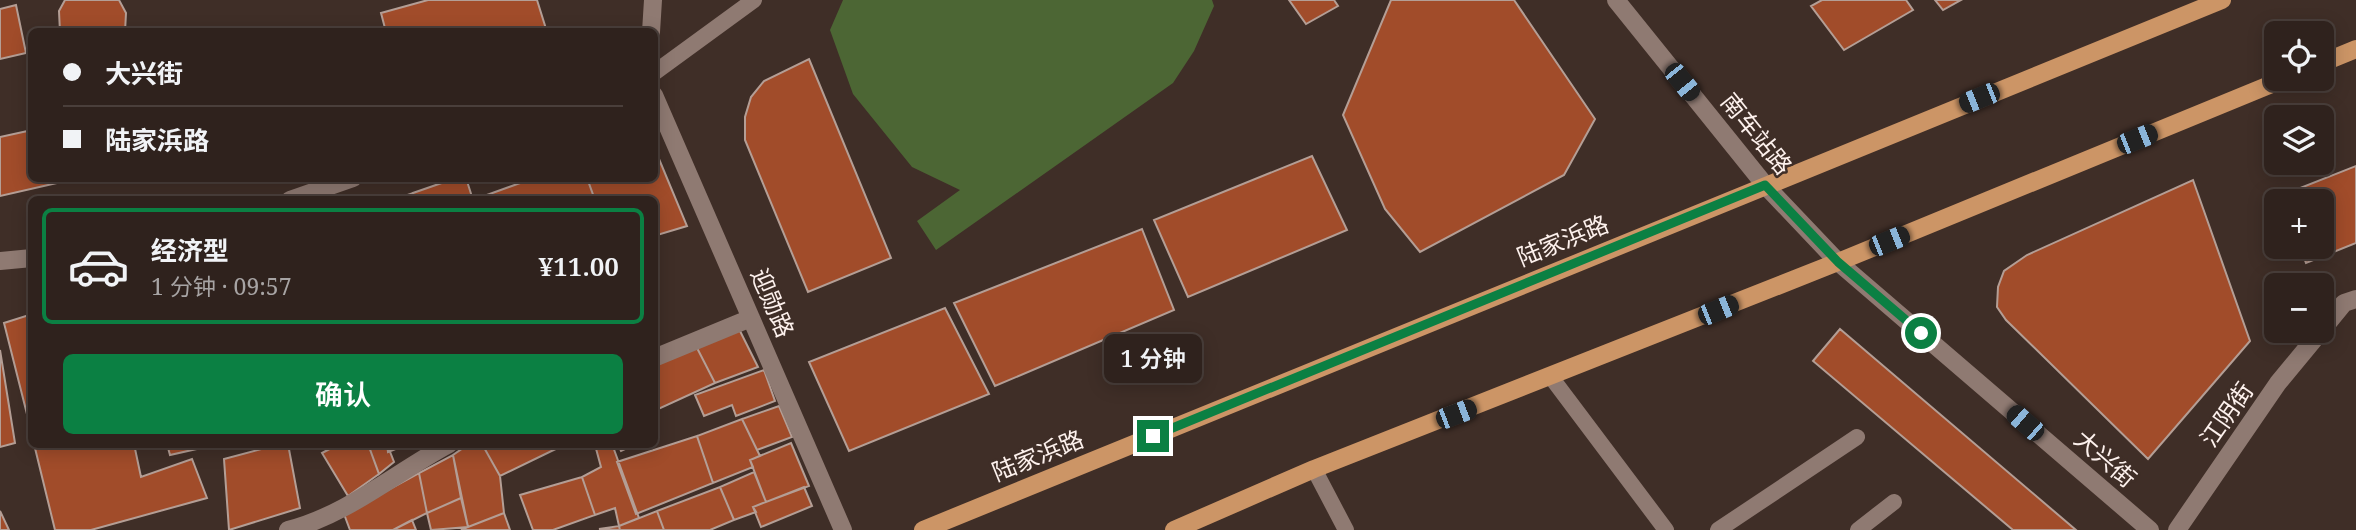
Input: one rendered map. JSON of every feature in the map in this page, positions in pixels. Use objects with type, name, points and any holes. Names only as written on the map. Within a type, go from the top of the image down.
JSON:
[{"type":"main road","name":"陆家浜路","points":[[923,530],[2222,0]]},
{"type":"main road","points":[[2334,58],[2356,49]]},
{"type":"main road","points":[[1174,530],[1314,469],[1838,262],[2264,87]]},
{"type":"street","points":[[651,28],[653,0]]},
{"type":"street","name":"南车站路","points":[[1616,0],[1765,185],[1838,262]]},
{"type":"street","name":"迎勋路","points":[[658,104],[843,530]]},
{"type":"street","points":[[301,196],[342,182]]},
{"type":"street","points":[[0,261],[28,258]]},
{"type":"street","name":"大兴街","points":[[1838,262],[2150,530]]},
{"type":"street","name":"江阴街","points":[[2334,315],[2344,303],[2356,299]]},
{"type":"street","points":[[658,356],[751,318]]},
{"type":"street","name":"江阴街","points":[[2177,530],[2278,383],[2311,343]]},
{"type":"street","points":[[288,530],[310,524],[357,502],[403,469],[442,448]]},
{"type":"lane","points":[[658,70],[754,0]]},
{"type":"lane","points":[[1551,377],[1666,530]]},
{"type":"lane","points":[[1718,530],[1857,437]]},
{"type":"lane","points":[[1314,469],[1346,530]]},
{"type":"lane","points":[[1858,530],[1894,502]]},
{"type":"green space","points":[[843,0],[1212,0],[1214,6],[1194,51],[1173,83],[936,250],[917,221],[960,190],[912,167],[853,94],[830,30]]},
{"type":"building","points":[[65,0],[119,0],[126,13],[125,28],[60,28],[59,11]]},
{"type":"building","points":[[428,0],[537,0],[546,28],[385,28],[381,13]]},
{"type":"building","points":[[1289,0],[1334,0],[1338,6],[1306,24]]},
{"type":"building","points":[[1391,0],[1514,0],[1595,119],[1564,175],[1420,252],[1385,209],[1343,115]]},
{"type":"building","points":[[1822,0],[1906,0],[1913,10],[1844,50],[1811,6]]},
{"type":"building","points":[[1935,0],[1961,0],[1943,10]]},
{"type":"building","points":[[16,5],[26,53],[0,59],[0,9]]},
{"type":"building","points":[[809,59],[891,258],[808,292],[745,140],[745,117],[751,97],[764,81]]},
{"type":"building","points":[[28,131],[28,182],[57,183],[0,196],[0,137]]},
{"type":"building","points":[[1312,156],[1347,230],[1188,297],[1154,220]]},
{"type":"building","points":[[658,157],[687,226],[658,235],[658,196],[594,196],[588,182],[658,182]]},
{"type":"building","points":[[2356,166],[2356,243],[2334,252],[2334,189],[2298,189]]},
{"type":"building","points":[[2193,180],[2250,341],[2148,459],[2006,320],[1997,307],[1998,287],[2004,271],[2027,255]]},
{"type":"building","points":[[445,182],[467,182],[472,196],[414,196],[413,193]]},
{"type":"building","points":[[523,182],[588,182],[594,196],[484,196]]},
{"type":"building","points":[[1142,229],[1174,310],[995,386],[954,303]]},
{"type":"building","points":[[945,308],[989,394],[849,451],[809,362]]},
{"type":"building","points":[[28,315],[28,418],[4,323]]},
{"type":"building","points":[[738,327],[758,367],[715,383],[696,346]]},
{"type":"building","points":[[1840,329],[2076,530],[2013,530],[1813,361]]},
{"type":"building","points":[[696,346],[715,383],[658,409],[658,362]]},
{"type":"building","points":[[0,350],[15,443],[0,447]]},
{"type":"building","points":[[764,370],[775,401],[736,416],[732,405],[704,416],[695,395]]},
{"type":"building","points":[[779,406],[792,437],[757,450],[742,419]]},
{"type":"building","points":[[742,419],[760,456],[750,460],[753,467],[713,483],[697,436]]},
{"type":"building","points":[[697,436],[713,483],[636,514],[617,462]]},
{"type":"building","points":[[791,443],[809,486],[766,502],[750,460]]},
{"type":"building","points":[[35,448],[135,448],[141,477],[192,459],[207,498],[91,530],[55,530]]},
{"type":"building","points":[[168,448],[201,448],[170,455]]},
{"type":"building","points":[[265,448],[289,448],[300,508],[229,530],[224,459]]},
{"type":"building","points":[[331,448],[369,448],[379,474],[348,496],[322,453]]},
{"type":"building","points":[[369,448],[389,448],[394,462],[379,474]]},
{"type":"building","points":[[463,448],[484,448],[500,476],[504,513],[468,527],[453,455]]},
{"type":"building","points":[[484,448],[558,448],[500,476]]},
{"type":"building","points":[[596,448],[613,448],[639,518],[619,526],[615,508],[595,515],[582,477],[601,467]]},
{"type":"building","points":[[453,455],[461,498],[427,513],[419,473]]},
{"type":"building","points":[[754,472],[766,502],[753,507],[756,512],[734,520],[720,487]]},
{"type":"building","points":[[419,473],[427,513],[393,530],[350,530],[344,514]]},
{"type":"building","points":[[582,477],[595,515],[553,530],[533,530],[520,495]]},
{"type":"building","points":[[720,487],[734,520],[710,530],[664,530],[657,511]]},
{"type":"building","points":[[804,487],[812,506],[761,527],[753,507]]},
{"type":"building","points":[[461,498],[468,527],[431,530],[427,513]]},
{"type":"building","points":[[0,511],[9,530],[0,530]]},
{"type":"building","points":[[657,511],[664,530],[620,530],[619,526]]},
{"type":"building","points":[[504,513],[510,530],[461,530],[468,527]]},
{"type":"building","points":[[412,520],[416,530],[393,530]]},
{"type":"building","points":[[619,526],[620,530],[599,529]]},
{"type":"route","points":[[1153,436],[1765,185],[1838,262],[1921,333]]}]
